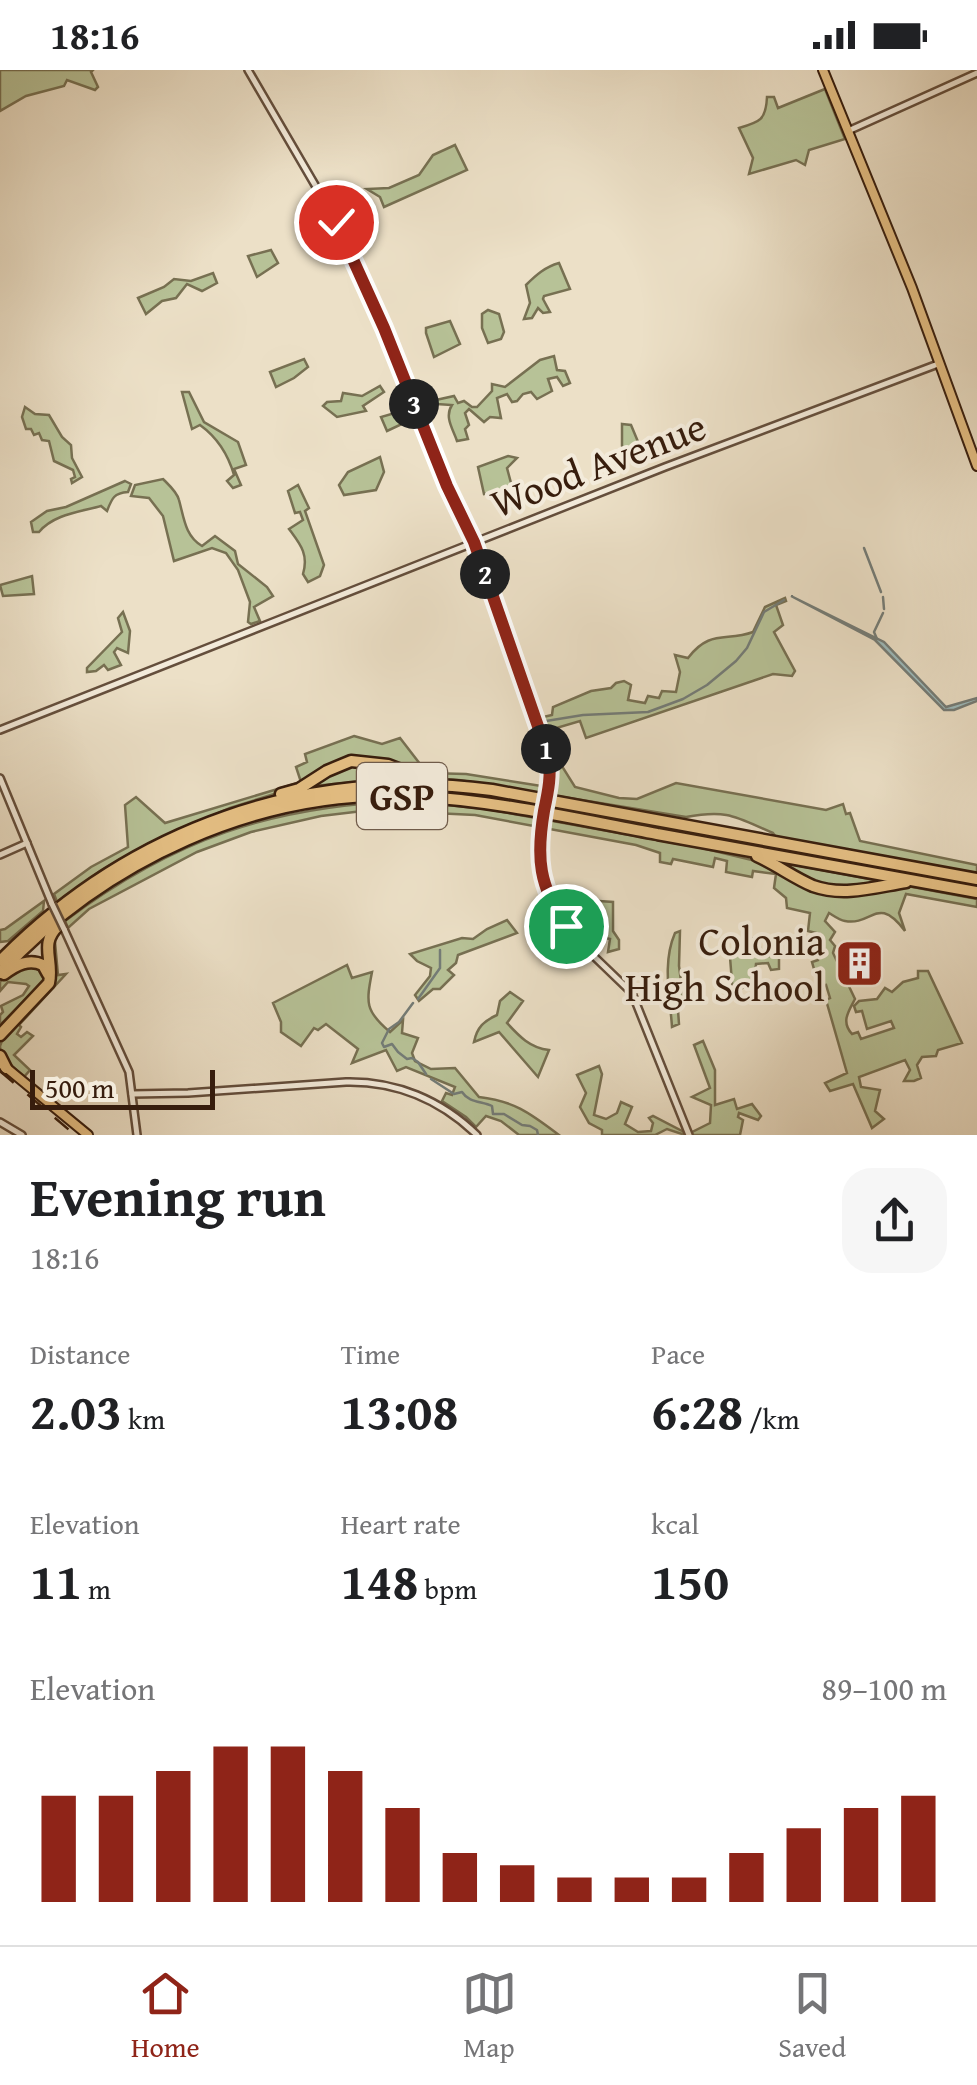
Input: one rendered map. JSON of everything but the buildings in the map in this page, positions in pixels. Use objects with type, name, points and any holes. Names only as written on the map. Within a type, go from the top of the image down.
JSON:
[{"type":"highway","points":[[234,812],[299,789],[326,770],[351,761],[388,765],[442,784]]},
{"type":"highway","name":"GSP","points":[[55,906],[145,851],[234,812],[359,787],[442,784],[506,792],[977,879]]},
{"type":"highway","name":"GSP","points":[[0,976],[44,930],[151,857],[234,822],[304,804],[380,796],[480,802],[977,892]]},
{"type":"highway","points":[[728,847],[776,865],[810,885],[835,891],[852,892],[913,881]]},
{"type":"highway","points":[[1,1032],[46,988],[50,979],[49,935],[88,902],[90,895]]},
{"type":"highway","points":[[0,961],[55,906]]},
{"type":"highway","points":[[0,946],[32,931]]},
{"type":"highway","points":[[0,976],[22,964],[39,963],[48,976],[36,996]]},
{"type":"main road","points":[[823,70],[912,288],[977,466]]},
{"type":"main road","points":[[2,1062],[88,1135]]},
{"type":"street","points":[[248,70],[350,252],[474,542],[548,755],[550,772],[539,857],[551,901],[578,941],[630,990],[690,1135]]},
{"type":"street","points":[[848,131],[977,74]]},
{"type":"street","name":"Wood Avenue","points":[[0,730],[692,456],[939,363]]},
{"type":"street","points":[[0,778],[64,929],[120,1047],[129,1072],[137,1135]]},
{"type":"street","points":[[0,855],[27,843]]},
{"type":"street","points":[[132,1094],[371,1082],[419,1095],[477,1135]]},
{"type":"street","points":[[0,1122],[22,1135]]},
{"type":"green space","points":[[0,70],[93,70],[98,87],[95,90],[67,80],[64,86],[26,96],[0,111]]},
{"type":"green space","points":[[825,89],[845,139],[809,150],[805,165],[796,160],[749,174],[753,158],[739,128],[760,119],[767,97],[774,97],[778,108]]},
{"type":"green space","points":[[455,145],[467,170],[384,207],[380,197],[367,189],[389,188],[419,175],[433,155]]},
{"type":"green space","points":[[271,250],[278,263],[257,277],[248,256]]},
{"type":"green space","points":[[559,263],[570,289],[544,296],[550,312],[543,313],[538,308],[532,318],[524,319],[530,303],[526,285]]},
{"type":"green space","points":[[213,273],[217,283],[202,291],[187,284],[176,298],[162,301],[146,314],[138,298],[174,279],[191,281]]},
{"type":"green space","points":[[488,310],[499,314],[504,332],[501,339],[488,343],[482,314]]},
{"type":"green space","points":[[450,321],[460,344],[434,357],[426,328]]},
{"type":"green space","points":[[554,356],[557,370],[565,371],[570,383],[563,386],[557,377],[548,379],[552,391],[537,399],[531,392],[512,402],[507,394],[497,398],[501,418],[490,417],[484,422],[469,409],[465,413],[468,439],[457,441],[449,418],[452,405],[437,404],[436,400],[454,396],[458,403],[464,401],[477,407],[492,391],[492,384],[505,387],[540,360]]},
{"type":"green space","points":[[304,359],[308,367],[276,387],[270,372]]},
{"type":"green space","points":[[380,386],[384,392],[363,406],[366,411],[337,417],[323,406],[341,401],[343,393],[362,396]]},
{"type":"green space","points":[[182,392],[189,392],[204,422],[238,442],[246,465],[234,469],[241,485],[233,488],[227,481],[234,475],[217,441],[200,425],[192,429]]},
{"type":"green space","points":[[25,407],[35,414],[49,415],[71,445],[72,458],[82,477],[72,483],[73,470],[54,461],[49,441],[26,429],[22,417]]},
{"type":"green space","points":[[412,408],[417,417],[387,431],[381,417]]},
{"type":"green space","points":[[622,424],[631,425],[644,456],[631,462],[622,446]]},
{"type":"green space","points":[[508,456],[517,458],[507,468],[514,494],[503,500],[498,491],[484,494],[478,467]]},
{"type":"green space","points":[[380,457],[384,472],[376,490],[344,495],[339,485],[348,472]]},
{"type":"green space","points":[[163,479],[176,494],[186,526],[196,542],[202,546],[215,536],[235,551],[238,564],[267,587],[273,596],[254,607],[260,621],[248,622],[250,602],[238,570],[226,553],[212,548],[174,561],[163,516],[149,498],[131,496],[135,485]]},
{"type":"green space","points":[[125,481],[131,484],[128,492],[114,497],[107,511],[101,506],[76,512],[33,532],[31,522],[47,511],[66,507]]},
{"type":"green space","points":[[298,485],[309,508],[305,511],[324,565],[320,576],[308,582],[303,574],[302,550],[289,529],[303,520],[300,512],[295,513],[288,491]]},
{"type":"green space","points":[[32,576],[34,594],[3,596],[0,585]]},
{"type":"green space","points":[[785,598],[776,605],[783,625],[774,632],[795,671],[792,676],[773,674],[586,738],[580,721],[543,732],[539,718],[552,715],[553,707],[616,683],[624,681],[631,685],[628,700],[645,703],[648,696],[659,698],[662,691],[676,692],[680,672],[675,655],[688,658],[711,640],[753,632],[765,607]]},
{"type":"green space","points":[[123,612],[130,631],[128,653],[117,648],[114,652],[121,665],[108,670],[104,665],[87,672],[122,632],[118,618]]},
{"type":"green space","points":[[354,736],[382,744],[400,738],[427,773],[466,774],[554,788],[555,755],[575,787],[619,798],[637,799],[676,783],[826,810],[843,804],[860,841],[977,865],[977,874],[776,837],[722,814],[686,817],[459,780],[412,778],[293,788],[230,808],[147,844],[57,902],[54,894],[128,847],[125,805],[136,797],[165,823],[301,782],[296,767],[307,762],[305,754]]},
{"type":"green space","points":[[407,801],[486,809],[702,848],[768,864],[773,861],[977,899],[977,907],[906,894],[899,913],[905,931],[896,920],[881,913],[854,921],[829,913],[825,921],[835,932],[830,940],[835,946],[833,953],[855,999],[846,1021],[852,1034],[858,1032],[861,1039],[894,1028],[891,1021],[867,1029],[862,1011],[856,1012],[854,1006],[859,1001],[877,999],[885,988],[892,992],[903,982],[918,978],[918,971],[928,971],[962,1043],[938,1050],[936,1056],[922,1057],[917,1065],[921,1078],[914,1081],[904,1081],[910,1070],[905,1060],[859,1077],[861,1087],[880,1090],[875,1111],[884,1119],[872,1128],[853,1084],[830,1091],[825,1083],[847,1073],[826,1000],[830,998],[826,985],[819,986],[812,962],[818,960],[820,934],[808,931],[810,913],[787,908],[786,898],[774,888],[776,874],[753,871],[752,877],[726,872],[727,861],[715,858],[713,867],[673,859],[671,864],[660,862],[660,853],[636,845],[475,815],[371,810],[321,816],[251,832],[197,852],[89,909],[68,928],[65,921],[145,868],[226,832],[312,810]]},
{"type":"green space","points":[[549,803],[784,849],[792,852],[547,811]]},
{"type":"green space","points":[[44,901],[43,911],[8,941],[0,942],[0,930]]},
{"type":"green space","points":[[599,901],[613,902],[613,931],[619,949],[608,952],[610,939],[602,937],[591,944],[587,939],[605,920]]},
{"type":"green space","points":[[507,920],[517,933],[458,955],[448,970],[454,975],[419,1001],[415,995],[430,976],[431,968],[410,954],[462,938],[473,939]]},
{"type":"green space","points":[[680,931],[684,1004],[678,1010],[679,1024],[672,1027],[669,956],[675,933]]},
{"type":"green space","points":[[743,937],[759,939],[761,956],[779,956],[779,969],[771,970],[768,963],[756,964],[754,984],[733,995],[730,957]]},
{"type":"green space","points":[[51,942],[55,942],[58,975],[66,974],[19,1025],[17,1034],[21,1037],[27,1032],[33,1036],[14,1055],[30,1070],[24,1077],[1,1056],[0,1046],[45,992]]},
{"type":"green space","points":[[35,963],[45,972],[45,980],[0,1025],[1,1006],[23,995],[29,986],[8,982],[0,991],[0,982],[6,975]]},
{"type":"green space","points":[[347,965],[352,978],[372,972],[369,1006],[390,1032],[403,1020],[402,1033],[418,1038],[412,1053],[415,1061],[431,1069],[455,1068],[479,1097],[522,1110],[559,1135],[519,1135],[501,1121],[486,1116],[476,1127],[442,1101],[446,1093],[452,1095],[455,1087],[406,1067],[397,1071],[386,1050],[352,1063],[358,1049],[326,1024],[318,1030],[314,1028],[301,1046],[281,1032],[273,1003]]},
{"type":"green space","points":[[510,992],[523,1001],[507,1023],[531,1044],[549,1050],[538,1077],[499,1032],[474,1042],[479,1028],[497,1015],[500,1001]]},
{"type":"green space","points":[[703,1041],[715,1070],[715,1105],[734,1099],[737,1109],[752,1104],[761,1116],[758,1120],[739,1113],[743,1120],[740,1135],[685,1135],[667,1129],[655,1135],[602,1135],[602,1130],[589,1123],[580,1107],[586,1093],[577,1075],[599,1066],[602,1074],[594,1115],[606,1119],[617,1113],[621,1102],[632,1107],[625,1124],[638,1132],[651,1131],[653,1123],[649,1118],[653,1116],[688,1134],[710,1123],[711,1105],[692,1097],[710,1088],[694,1045]]},
{"type":"water","points":[[791,596],[884,642],[946,707],[977,701],[944,710],[875,640]]},
{"type":"waterway","points":[[864,548],[881,592]]},
{"type":"waterway","points":[[883,597],[884,609]]},
{"type":"waterway","points":[[540,722],[583,715],[648,712],[683,699],[736,661],[747,648],[764,612],[784,600]]},
{"type":"waterway","points":[[877,639],[874,632],[883,613]]},
{"type":"waterway","points":[[418,999],[440,968],[440,950]]},
{"type":"waterway","points":[[413,1003],[389,1029],[382,1043],[384,1047],[392,1044],[407,1059],[418,1062],[426,1074]]},
{"type":"waterway","points":[[431,1079],[454,1094],[462,1092],[472,1100],[492,1106],[493,1114],[504,1114],[530,1126],[538,1135]]},
{"type":"railway","points":[[0,1071],[75,1135]]},
{"type":"place","name":"Colonia High School","points":[[860,963]]},
{"type":"route","points":[[336,222],[474,542],[548,755],[550,780],[540,838],[540,868],[544,885],[566,926]]}]
